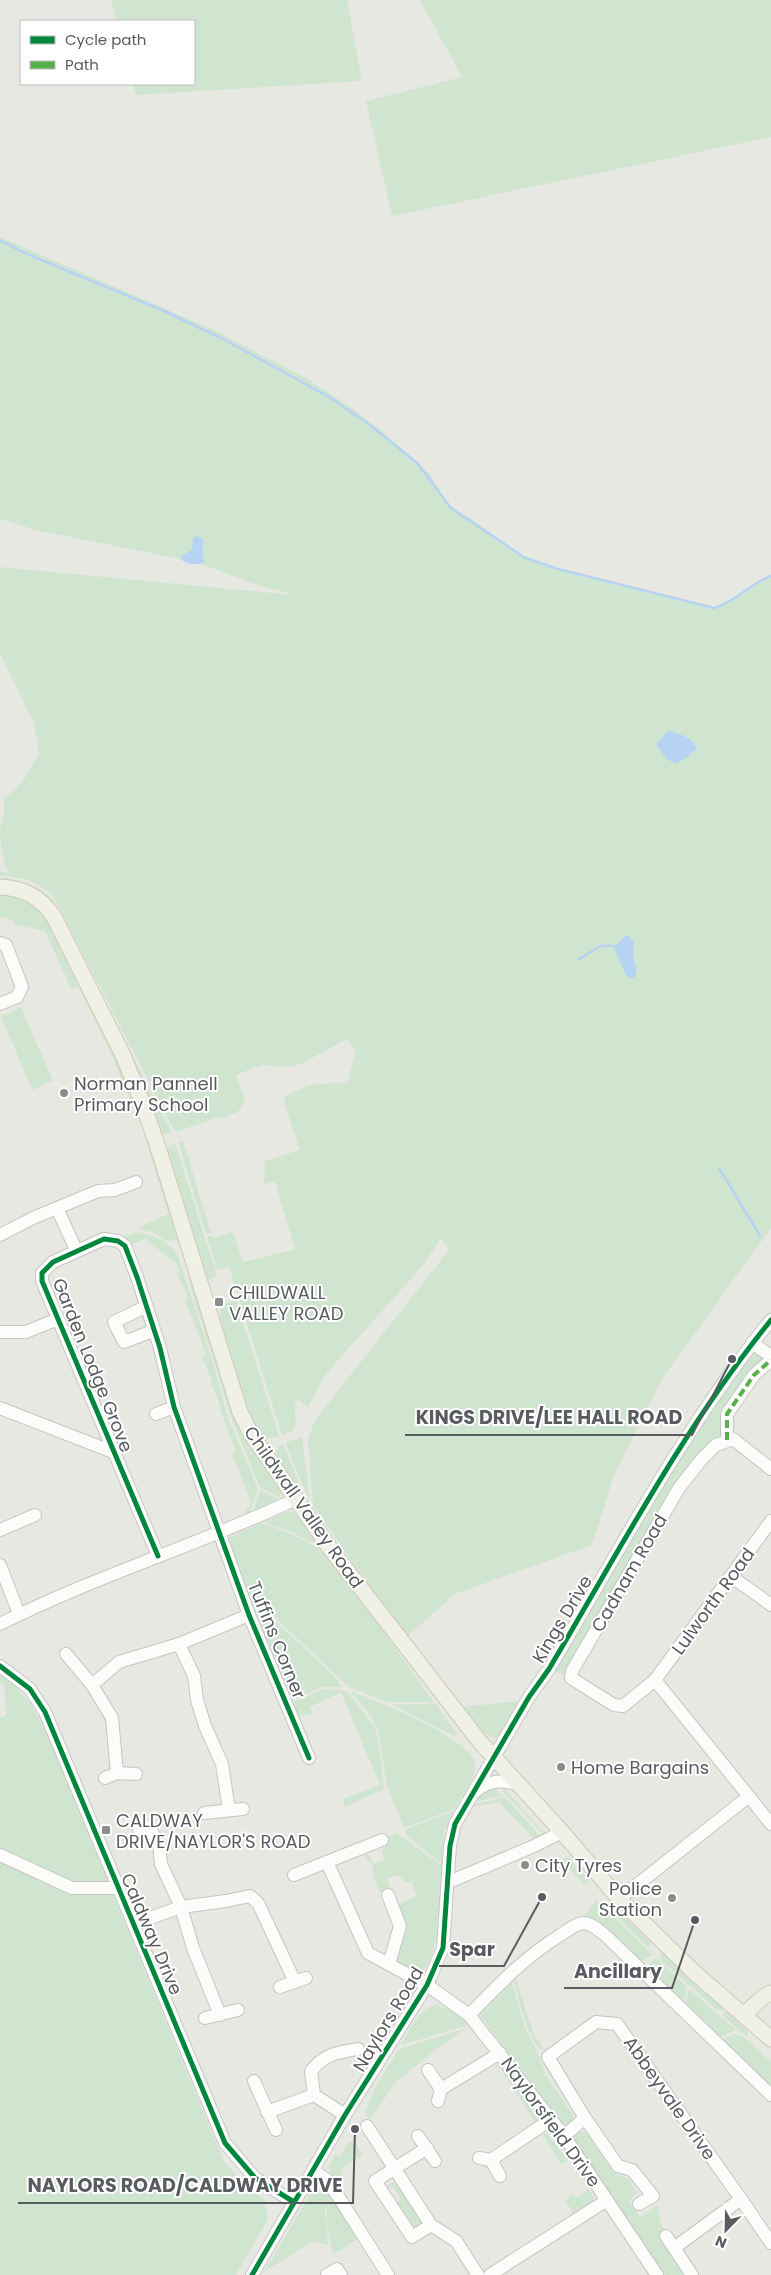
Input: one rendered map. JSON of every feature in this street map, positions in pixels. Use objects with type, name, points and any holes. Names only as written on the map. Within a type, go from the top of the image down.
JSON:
[{"type":"main road","name":"Childwall Valley Road","points":[[0,887],[24,891],[45,904],[54,917],[122,1053],[157,1144],[240,1412],[250,1432],[356,1584],[443,1697],[494,1759],[620,1898],[695,1972],[745,2014],[771,2039]]},
{"type":"main road","points":[[745,2014],[763,1997],[771,1993]]},
{"type":"street","points":[[0,943],[6,945],[22,987],[17,997],[0,1004]]},
{"type":"street","points":[[0,1235],[98,1191],[115,1190],[136,1182]]},
{"type":"street","points":[[57,1208],[76,1250]]},
{"type":"street","name":"Garden Lodge Grove","points":[[158,1556],[42,1281],[42,1273],[53,1262],[104,1239],[118,1241],[125,1246],[137,1277],[174,1406],[221,1532]]},
{"type":"street","name":"Garden Lodge Grove","points":[[146,1308],[114,1322],[124,1342],[153,1331]]},
{"type":"street","points":[[0,1332],[26,1332],[58,1319]]},
{"type":"street","name":"Kings Drive","points":[[494,1759],[689,1434],[752,1343],[771,1320]]},
{"type":"street","points":[[752,1343],[771,1356]]},
{"type":"street","points":[[771,1360],[754,1375],[727,1414],[727,1440],[733,1439],[771,1469]]},
{"type":"street","points":[[156,1414],[174,1406]]},
{"type":"street","points":[[0,1408],[113,1452]]},
{"type":"street","name":"Cadnam Road","points":[[655,1680],[623,1706],[614,1705],[571,1678],[572,1671],[679,1488],[701,1460],[716,1445],[727,1440]]},
{"type":"street","points":[[0,1624],[19,1614],[221,1532],[296,1499]]},
{"type":"street","points":[[0,1530],[35,1515]]},
{"type":"street","name":"Lulworth Road","points":[[655,1680],[771,1521]]},
{"type":"street","name":"Tuffins Corner","points":[[221,1532],[249,1614],[309,1758]]},
{"type":"street","points":[[0,1565],[19,1614]]},
{"type":"street","points":[[732,1577],[771,1605]]},
{"type":"street","points":[[92,1685],[119,1662],[179,1644],[249,1614]]},
{"type":"street","points":[[179,1644],[194,1676],[197,1700],[205,1726],[222,1764],[229,1810]]},
{"type":"street","points":[[66,1654],[92,1685],[112,1718],[111,1776],[136,1774]]},
{"type":"street","name":"Caldway Drive","points":[[0,1666],[30,1689],[45,1712],[225,2143],[255,2178],[294,2202]]},
{"type":"street","points":[[655,1680],[748,1798],[771,1824]]},
{"type":"street","name":"Naylors Road","points":[[252,2275],[345,2115],[427,1985],[443,1948],[452,1833],[494,1759]]},
{"type":"street","points":[[475,1791],[492,1782],[499,1781],[518,1784]]},
{"type":"street","points":[[620,1898],[748,1798]]},
{"type":"street","points":[[204,1813],[243,1809]]},
{"type":"street","points":[[139,1830],[149,1827],[159,1844],[161,1864],[181,1907],[193,1948],[220,2014]]},
{"type":"street","points":[[449,1882],[562,1832]]},
{"type":"street","points":[[294,1875],[382,1840]]},
{"type":"street","points":[[0,1855],[72,1888],[118,1888]]},
{"type":"street","name":"Naylorsfield Drive","points":[[327,1862],[368,1953],[427,1985],[468,2015],[564,2136],[657,2275]]},
{"type":"street","points":[[388,1895],[400,1926],[389,1964]]},
{"type":"street","points":[[133,1924],[181,1907],[250,1896],[258,1903],[300,1980],[280,1987]]},
{"type":"street","points":[[468,2015],[510,1973],[539,1948],[576,1925],[584,1923],[594,1926],[606,1936],[771,2095]]},
{"type":"street","points":[[205,2018],[238,2010]]},
{"type":"street","name":"Abbeyvale Drive","points":[[639,2204],[653,2196],[632,2170],[618,2166],[585,2118],[548,2057],[596,2022],[617,2024],[771,2243]]},
{"type":"street","points":[[314,2095],[311,2071],[318,2061],[332,2053],[358,2049]]},
{"type":"street","points":[[428,2070],[440,2095],[500,2053]]},
{"type":"street","points":[[254,2082],[276,2130]]},
{"type":"street","points":[[314,2095],[345,2115]]},
{"type":"street","points":[[268,2112],[314,2095]]},
{"type":"street","points":[[564,2136],[585,2118]]},
{"type":"street","points":[[500,2176],[485,2159],[550,2120]]},
{"type":"street","points":[[367,2126],[432,2225],[456,2241],[478,2275]]},
{"type":"street","points":[[418,2136],[434,2161]]},
{"type":"street","points":[[427,2148],[375,2181],[412,2236],[432,2225]]},
{"type":"street","points":[[314,2171],[327,2180],[333,2188],[388,2275]]},
{"type":"street","points":[[490,2275],[608,2200]]},
{"type":"street","points":[[674,2248],[741,2200]]},
{"type":"street","points":[[666,2236],[692,2275]]},
{"type":"street","points":[[327,2275],[337,2269],[340,2275]]},
{"type":"green space","points":[[111,0],[347,0],[362,81],[136,95],[133,85],[195,85],[195,20],[117,20]]},
{"type":"green space","points":[[420,0],[771,0],[771,137],[392,216],[366,101],[462,77]]},
{"type":"green space","points":[[0,237],[212,329],[306,378],[352,408],[383,432],[430,474],[450,508],[470,518],[520,554],[568,572],[715,608],[771,577],[771,1228],[662,1379],[614,1475],[592,1545],[455,1594],[406,1638],[313,1506],[308,1439],[315,1420],[449,1250],[441,1238],[425,1263],[324,1376],[308,1408],[299,1400],[294,1402],[296,1425],[292,1431],[282,1435],[229,1267],[217,1270],[207,1237],[212,1235],[214,1238],[233,1232],[243,1262],[295,1249],[275,1182],[264,1184],[265,1161],[300,1150],[284,1103],[285,1097],[307,1086],[347,1083],[356,1051],[347,1039],[303,1063],[288,1067],[262,1065],[236,1075],[245,1100],[238,1112],[218,1119],[215,1117],[175,1132],[54,898],[49,892],[29,881],[15,877],[0,876],[0,872],[8,873],[0,836],[4,811],[3,799],[14,791],[25,778],[39,753],[34,723],[0,654],[0,567],[294,595],[248,582],[196,562],[36,530],[0,519]]},
{"type":"green space","points":[[5,878],[31,885],[43,891],[53,901],[172,1133],[165,1134],[159,1131],[57,911],[0,882],[0,879]]},
{"type":"green space","points":[[0,894],[24,900],[44,913],[129,1082],[179,1234],[176,1237],[177,1240],[166,1241],[152,1232],[136,1228],[168,1214],[143,1130],[112,1056],[78,986],[71,989],[45,931],[14,924],[12,920],[0,917]]},
{"type":"green space","points":[[21,1007],[53,1081],[32,1090],[1,1016]]},
{"type":"green space","points":[[183,1141],[211,1233],[206,1234],[178,1142]]},
{"type":"green space","points":[[175,1143],[217,1276],[209,1280],[202,1267],[166,1151],[169,1146]]},
{"type":"green space","points":[[137,1232],[160,1240],[175,1251],[178,1256],[214,1366],[227,1415],[258,1489],[250,1513],[247,1514],[245,1509],[249,1507],[251,1502],[232,1454],[236,1452],[219,1407],[221,1406],[201,1356],[206,1354],[185,1300],[188,1298],[177,1273],[180,1271],[176,1263],[145,1239],[129,1245],[122,1237]]},
{"type":"green space","points":[[191,1278],[213,1344],[209,1346],[188,1279]]},
{"type":"green space","points":[[236,1300],[279,1436],[266,1439],[259,1436],[251,1425],[220,1325],[220,1310],[223,1304]]},
{"type":"green space","points":[[752,1343],[771,1356],[733,1405],[733,1439],[701,1460],[571,1678],[549,1669]]},
{"type":"green space","points":[[214,1345],[283,1491],[280,1497],[261,1488],[259,1485],[230,1415],[210,1347]]},
{"type":"green space","points":[[302,1437],[309,1496],[308,1497],[285,1443]]},
{"type":"green space","points":[[283,1444],[306,1500],[304,1503],[275,1456],[276,1450]]},
{"type":"green space","points":[[260,1490],[279,1499],[253,1512]]},
{"type":"green space","points":[[290,1511],[299,1514],[324,1549],[292,1532],[263,1522]]},
{"type":"green space","points":[[261,1523],[289,1533],[326,1552],[434,1702],[387,1702],[349,1687],[250,1594],[246,1595],[228,1538]]},
{"type":"green space","points":[[251,1598],[335,1677],[342,1687],[323,1687],[292,1700],[289,1698],[275,1665],[277,1660],[273,1656],[248,1599]]},
{"type":"green space","points":[[0,1675],[14,1685],[25,1698],[44,1727],[223,2160],[245,2185],[265,2200],[268,2219],[236,2275],[0,2275],[0,1718],[6,1715],[4,1685],[0,1682]]},
{"type":"green space","points":[[324,1689],[347,1691],[375,1728],[381,1761],[384,1789],[345,1807],[342,1799],[380,1785],[341,1692],[310,1707],[313,1713],[302,1716],[296,1714],[293,1702]]},
{"type":"green space","points":[[351,1692],[421,1721],[458,1743],[470,1754],[475,1764],[475,1770],[468,1787],[454,1809],[404,1828],[387,1786],[378,1731],[372,1718]]},
{"type":"green space","points":[[521,1702],[502,1734],[494,1739],[482,1731],[461,1707]]},
{"type":"green space","points":[[391,1704],[436,1704],[457,1734],[454,1736]]},
{"type":"green space","points":[[493,1786],[502,1796],[473,1802],[475,1798]]},
{"type":"green space","points":[[504,1788],[544,1833],[543,1834],[505,1794]]},
{"type":"green space","points":[[505,1797],[540,1836],[534,1839],[499,1802],[473,1807],[475,1804]]},
{"type":"green space","points":[[453,1811],[444,1832],[442,1864],[408,1837],[405,1830]]},
{"type":"green space","points":[[397,1833],[442,1866],[441,1906],[436,1941],[426,1967],[419,1972],[410,1970],[395,1962],[401,1929],[387,1891],[380,1893],[373,1876],[373,1867],[364,1854],[369,1855],[374,1864],[385,1859],[381,1851],[387,1845],[385,1838]],"holes":[[[398,1875],[406,1883],[411,1881],[417,1896],[397,1905],[387,1879]]]},
{"type":"green space","points":[[568,1857],[588,1879],[588,1884],[585,1885],[561,1860]]},
{"type":"green space","points":[[596,1900],[653,1955],[642,1961],[602,1924],[582,1919]]},
{"type":"green space","points":[[615,1907],[651,1943],[648,1947],[610,1911]]},
{"type":"green space","points":[[661,1954],[664,1954],[723,2008],[722,2011],[718,2011],[660,1959]]},
{"type":"green space","points":[[656,1958],[687,1987],[683,2006],[647,1967]]},
{"type":"green space","points":[[515,1976],[533,2032],[545,2052],[533,2040],[529,2031],[514,1983]]},
{"type":"green space","points":[[506,1979],[512,1983],[525,2028],[540,2057],[544,2073],[573,2115],[572,2120],[566,2125],[555,2120],[480,2015],[480,2012]]},
{"type":"green space","points":[[689,1989],[736,2030],[717,2038],[688,2010],[686,2002]]},
{"type":"green space","points":[[437,2005],[450,2010],[469,2025],[401,2045],[420,2015],[425,2010]]},
{"type":"green space","points":[[726,2011],[749,2032],[747,2037],[722,2015]]},
{"type":"green space","points":[[467,2028],[436,2049],[395,2083],[370,2120],[365,2112],[375,2088],[399,2049]]},
{"type":"green space","points":[[734,2034],[743,2036],[771,2062],[771,2089],[720,2041]]},
{"type":"green space","points":[[498,2065],[504,2070],[537,2117],[536,2124],[500,2068],[496,2067]]},
{"type":"green space","points":[[579,2131],[587,2134],[616,2174],[629,2179],[637,2193],[629,2201],[640,2217],[658,2204],[660,2222],[668,2234],[660,2240],[684,2275],[665,2275],[594,2175],[572,2138]]},
{"type":"green space","points":[[547,2133],[568,2160],[561,2164],[542,2134]]},
{"type":"green space","points":[[349,2141],[357,2146],[363,2155],[343,2168],[339,2185],[331,2174],[329,2166],[335,2155],[340,2156]]},
{"type":"green space","points":[[394,2181],[428,2232],[419,2237],[396,2203],[401,2199],[393,2187],[387,2189]]},
{"type":"green space","points":[[319,2188],[326,2190],[332,2199],[325,2210],[328,2245],[313,2241],[264,2272],[313,2190]]},
{"type":"green space","points":[[588,2189],[594,2197],[593,2201],[574,2214],[565,2200],[574,2194],[576,2198]]},
{"type":"green space","points":[[334,2201],[358,2239],[334,2254],[328,2233],[327,2210]]},
{"type":"water","points":[[197,535],[204,541],[202,551],[204,562],[195,564],[186,562],[181,559],[182,555],[192,550],[193,539]]},
{"type":"water","points":[[668,731],[688,738],[697,748],[689,756],[675,764],[666,758],[656,744]]},
{"type":"water","points":[[628,935],[634,942],[633,958],[636,971],[633,978],[626,976],[614,948]]},
{"type":"waterway","points":[[0,240],[20,251],[164,311],[223,339],[331,398],[371,426],[417,463],[451,508],[525,558],[558,569],[714,608],[729,602],[763,579],[771,576]]},
{"type":"waterway","points":[[579,959],[601,946],[615,946]]},
{"type":"waterway","points":[[719,1168],[760,1236]]},
{"type":"marked path","points":[[727,1440],[727,1414],[754,1375],[771,1360]]},
{"type":"cycle path","points":[[158,1556],[42,1281],[42,1273],[53,1262],[104,1239],[118,1241],[125,1246],[160,1348],[174,1407],[249,1615],[309,1758]]},
{"type":"cycle path","points":[[252,2275],[345,2115],[427,1985],[443,1948],[450,1846],[455,1824],[529,1697],[549,1669],[681,1446],[709,1403],[771,1320]]},
{"type":"cycle path","points":[[0,1666],[30,1689],[45,1712],[225,2143],[255,2178],[294,2202]]},
{"type":"place","name":"Norman Pannell Primary School","points":[[64,1093]]},
{"type":"place","name":"CHILDWALL VALLEY ROAD","points":[[219,1302]]},
{"type":"place","name":"KINGS DRIVE/LEE HALL ROAD","points":[[732,1359]]},
{"type":"place","name":"Home Bargains","points":[[561,1767]]},
{"type":"place","name":"CALDWAY DRIVE/NAYLOR'S ROAD","points":[[106,1830]]},
{"type":"place","name":"City Tyres","points":[[525,1865]]},
{"type":"place","name":"Spar","points":[[542,1897]]},
{"type":"place","name":"Police Station","points":[[672,1898]]},
{"type":"place","name":"Ancillary","points":[[695,1920]]},
{"type":"place","name":"NAYLORS ROAD/CALDWAY DRIVE","points":[[355,2129]]}]
